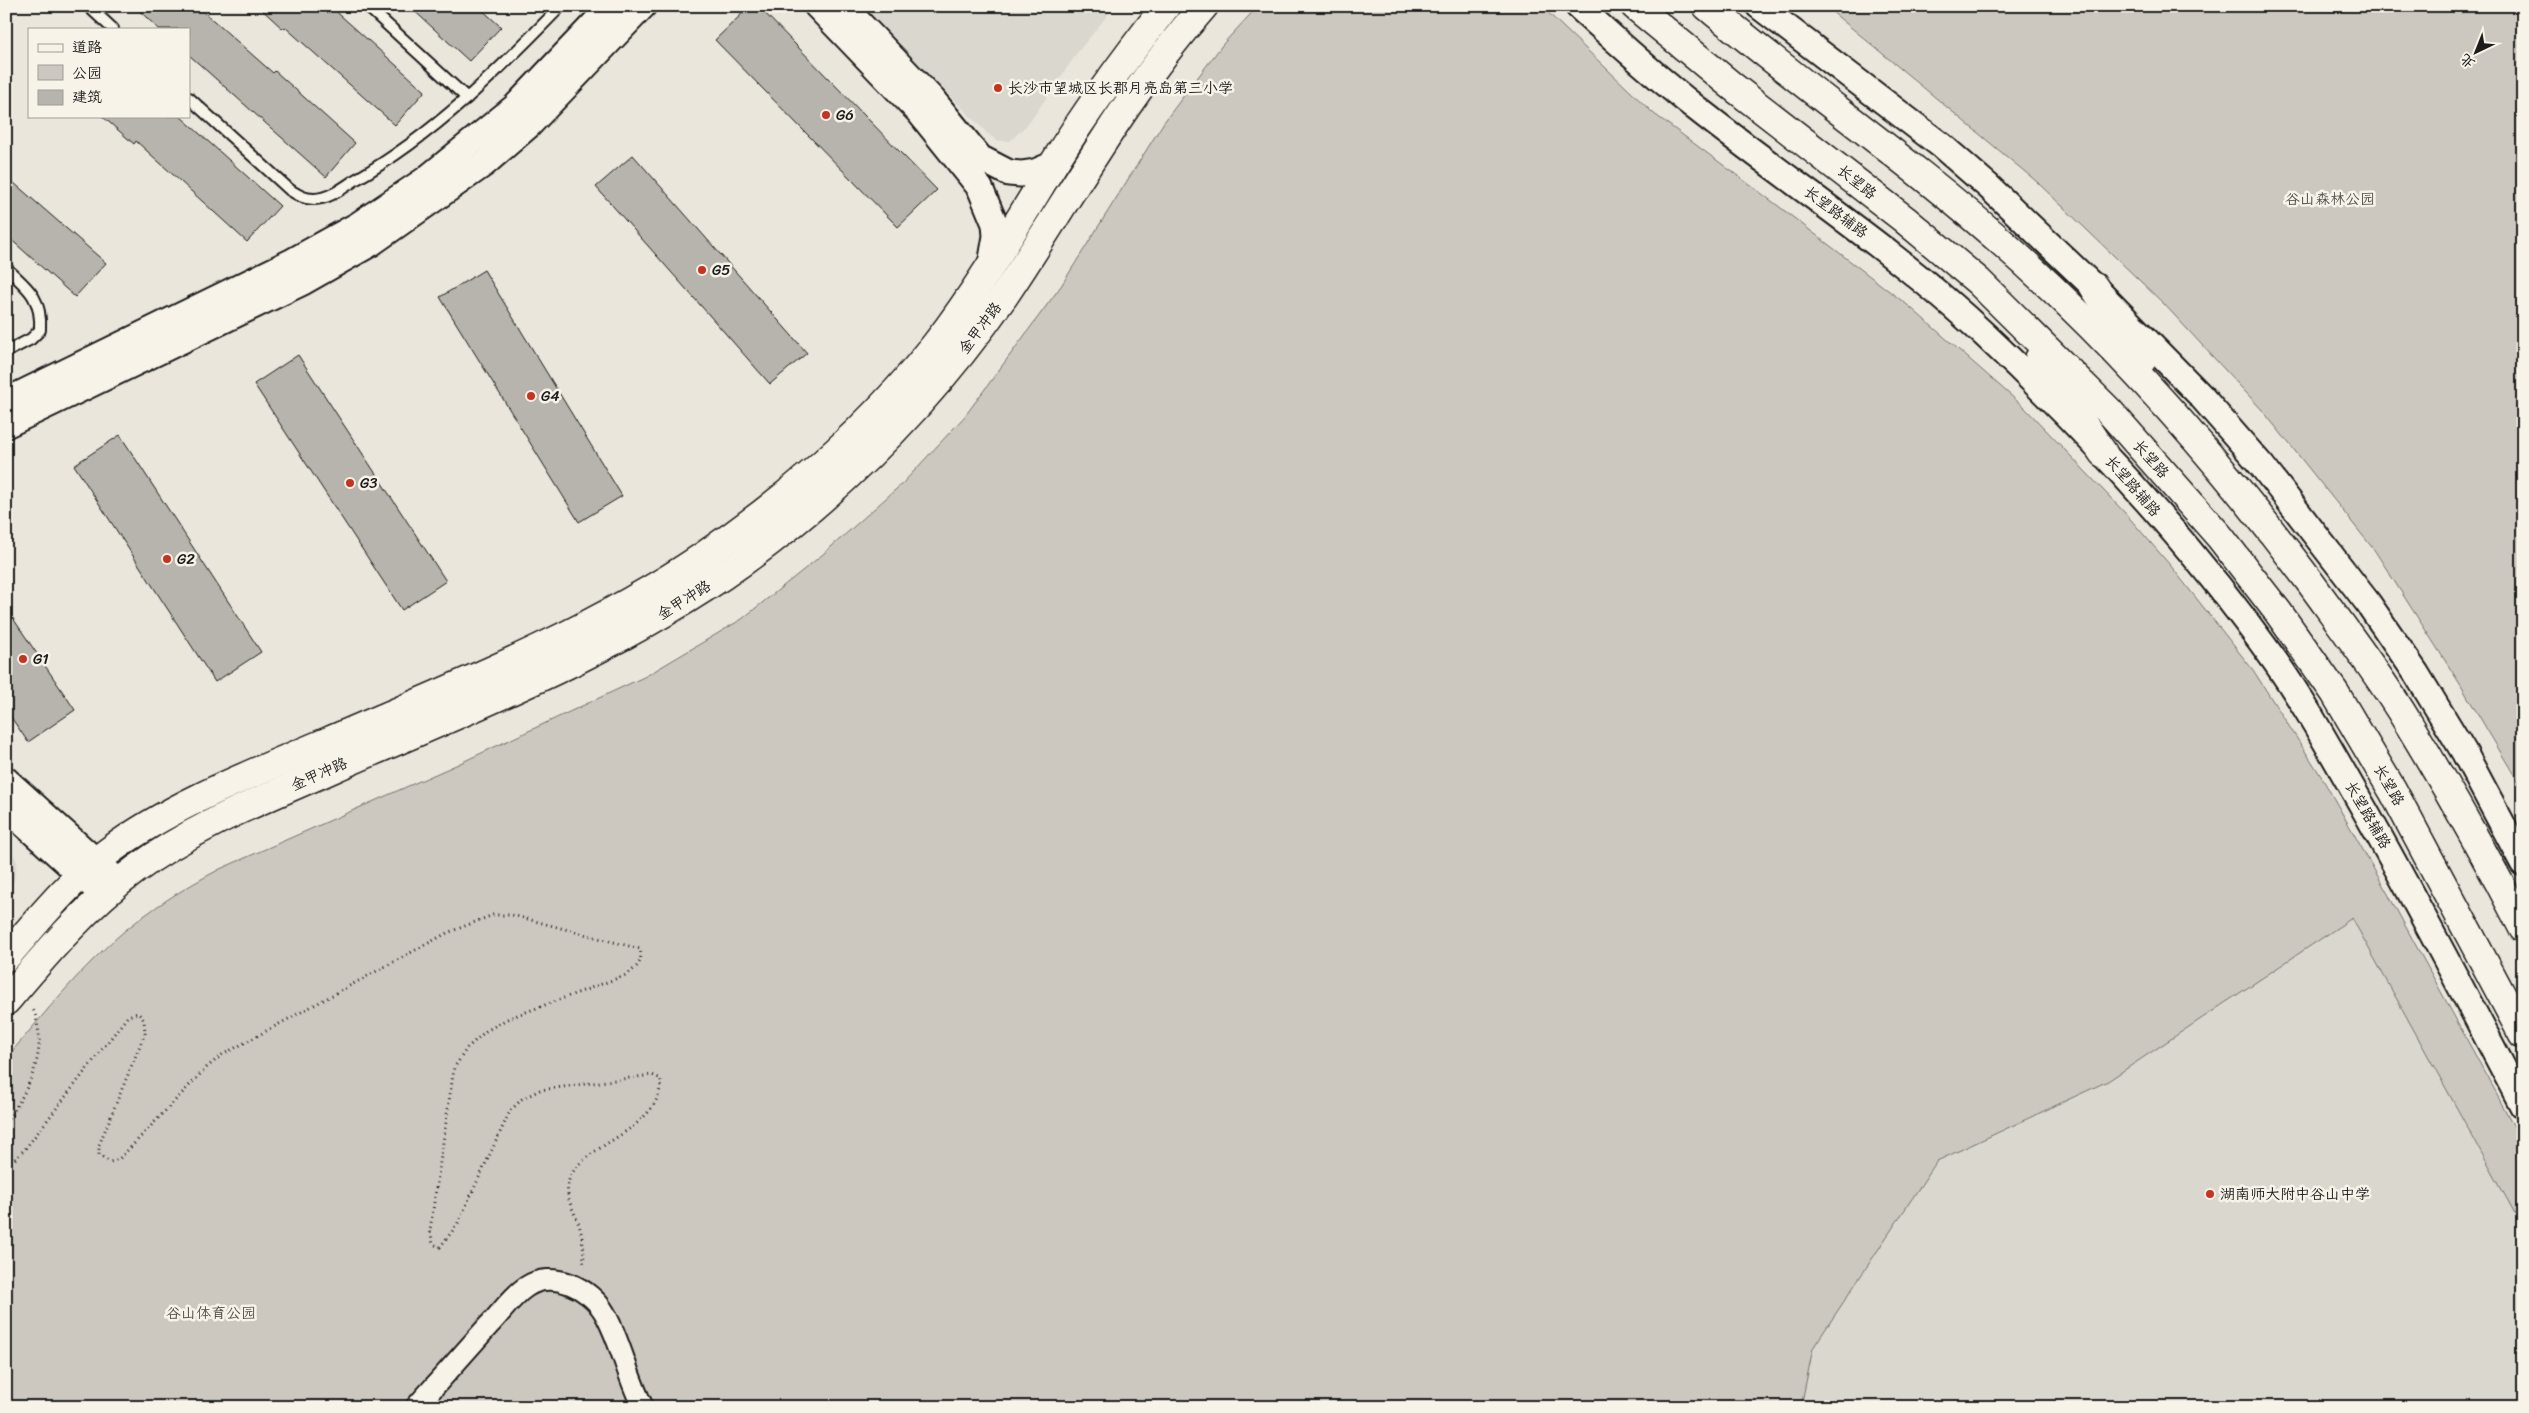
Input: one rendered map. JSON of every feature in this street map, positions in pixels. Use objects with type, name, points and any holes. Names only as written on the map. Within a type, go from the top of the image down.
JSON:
[{"type":"main road","name":"金甲冲路","points":[[6,957],[50,906],[88,868],[145,828],[268,767],[568,635],[634,600],[702,557],[755,519],[854,435],[934,346],[992,265],[1089,109],[1166,6]]},
{"type":"main road","name":"金甲冲路","points":[[10,996],[72,924],[137,868],[190,834],[257,802],[579,658],[645,624],[737,566],[827,497],[916,410],[953,364],[1003,296],[1099,145],[1146,76],[1204,6]]},
{"type":"main road","name":"长望路","points":[[1635,6],[1732,86],[1904,219],[1978,280],[2109,411],[2220,537],[2278,612],[2335,694],[2393,792],[2523,1035]]},
{"type":"main road","points":[[1707,6],[1936,185],[2008,247],[2105,339],[2184,424],[2260,514],[2409,724],[2523,928]]},
{"type":"main road","points":[[2094,287],[2184,424]]},
{"type":"main road","points":[[2002,304],[2103,452]]},
{"type":"street","points":[[6,401],[293,261],[358,225],[425,180],[515,108],[611,6]]},
{"type":"street","points":[[6,426],[303,282],[370,244],[484,164],[535,118],[643,6]]},
{"type":"street","points":[[817,6],[919,112],[980,188],[995,224],[996,236],[992,265]]},
{"type":"street","points":[[843,6],[933,100],[980,158],[1009,173],[1021,174],[1036,172],[1054,164]]},
{"type":"street","name":"长望路辅路","points":[[1578,6],[1634,57],[1690,103],[1864,233],[1983,334],[2103,452],[2221,589],[2276,663],[2324,739],[2400,872],[2523,1106]]},
{"type":"street","points":[[1759,6],[1942,146],[2094,287],[2200,395],[2262,466],[2368,603],[2416,673],[2464,752],[2523,863]]},
{"type":"street","points":[[6,780],[88,868],[111,889]]},
{"type":"street","points":[[6,808],[88,868]]},
{"type":"street","points":[[416,1407],[526,1286],[543,1280],[559,1280],[593,1297],[604,1312],[643,1407]]},
{"type":"lane","points":[[88,6],[112,28]]},
{"type":"lane","points":[[367,6],[467,98]]},
{"type":"lane","points":[[190,99],[290,190],[302,197],[315,199],[330,195],[385,164],[444,120],[561,6]]},
{"type":"lane","points":[[6,268],[30,290],[41,314],[40,330],[31,339],[6,352]]},
{"type":"path","points":[[6,1163],[13,1161],[25,1149],[128,1016],[138,1013],[144,1020],[145,1032],[99,1145],[99,1156],[110,1162],[119,1158],[130,1149],[206,1068],[222,1054],[447,933],[493,915],[512,915],[640,949],[642,958],[638,966],[626,975],[507,1019],[486,1031],[467,1048],[454,1068],[430,1230],[433,1244],[440,1247],[457,1225],[510,1111],[522,1099],[540,1090],[652,1075],[661,1079],[661,1091],[639,1122],[577,1168],[568,1184],[571,1207],[580,1227],[585,1253],[580,1289]]},
{"type":"path","points":[[6,1124],[33,1075],[39,1054],[40,1032],[34,1010],[10,996]]},
{"type":"shaded area","name":"长沙市望城区长郡月亮岛第三小学","points":[[860,6],[1115,6],[1077,53],[1029,123],[1010,141],[997,141]]},
{"type":"shaded area","points":[[6,838],[17,862],[14,881],[6,891]]},
{"type":"shaded area","name":"湖南师大附中谷山中学","points":[[2352,918],[2523,1228],[2523,1407],[1801,1407],[1813,1348],[1937,1161],[2108,1081]]},
{"type":"green space","name":"谷山体育公园","points":[[1258,6],[1541,6],[1653,113],[1910,307],[2024,407],[2125,513],[2170,565],[2253,670],[2321,776],[2388,894],[2523,1143],[2523,1228],[2352,918],[2108,1081],[1937,1161],[1813,1348],[1801,1407],[6,1407],[6,1058],[62,993],[111,942],[140,918],[187,887],[220,869],[456,765],[646,676],[742,619],[822,555],[903,483],[965,416],[1061,286],[1164,122],[1223,44]]},
{"type":"green space","name":"谷山森林公园","points":[[1825,6],[2523,6],[2523,790],[2460,684],[2375,551],[2263,411],[2164,304],[2036,181]]},
{"type":"building","points":[[134,6],[197,6],[273,73],[275,71],[355,143],[326,177],[190,56],[190,28],[158,28]]},
{"type":"building","points":[[258,6],[330,6],[425,91],[395,125],[285,27],[283,29]]},
{"type":"building","points":[[409,6],[478,6],[501,27],[469,61]]},
{"type":"building","name":"G6","points":[[750,6],[758,6],[937,190],[898,227],[715,40]]},
{"type":"building","points":[[104,118],[182,118],[280,206],[247,242],[136,141],[134,144]]},
{"type":"building","name":"G5","points":[[633,155],[807,353],[770,384],[596,187]]},
{"type":"building","points":[[6,176],[106,263],[75,297],[6,235]]},
{"type":"building","name":"G4","points":[[484,270],[622,496],[579,522],[440,297]]},
{"type":"building","name":"G3","points":[[298,355],[446,581],[402,610],[254,384]]},
{"type":"building","name":"G2","points":[[120,435],[261,652],[215,682],[74,465]]},
{"type":"building","name":"G1","points":[[6,608],[75,710],[28,742],[6,710]]},
{"type":"place","name":"长沙市望城区长郡月亮岛第三小学","points":[[998,88]]},
{"type":"place","name":"G6","points":[[826,115]]},
{"type":"place","name":"G5","points":[[702,270]]},
{"type":"place","name":"G4","points":[[531,396]]},
{"type":"place","name":"G3","points":[[350,483]]},
{"type":"place","name":"G2","points":[[167,559]]},
{"type":"place","name":"G1","points":[[23,659]]},
{"type":"place","name":"湖南师大附中谷山中学","points":[[2210,1194]]}]
